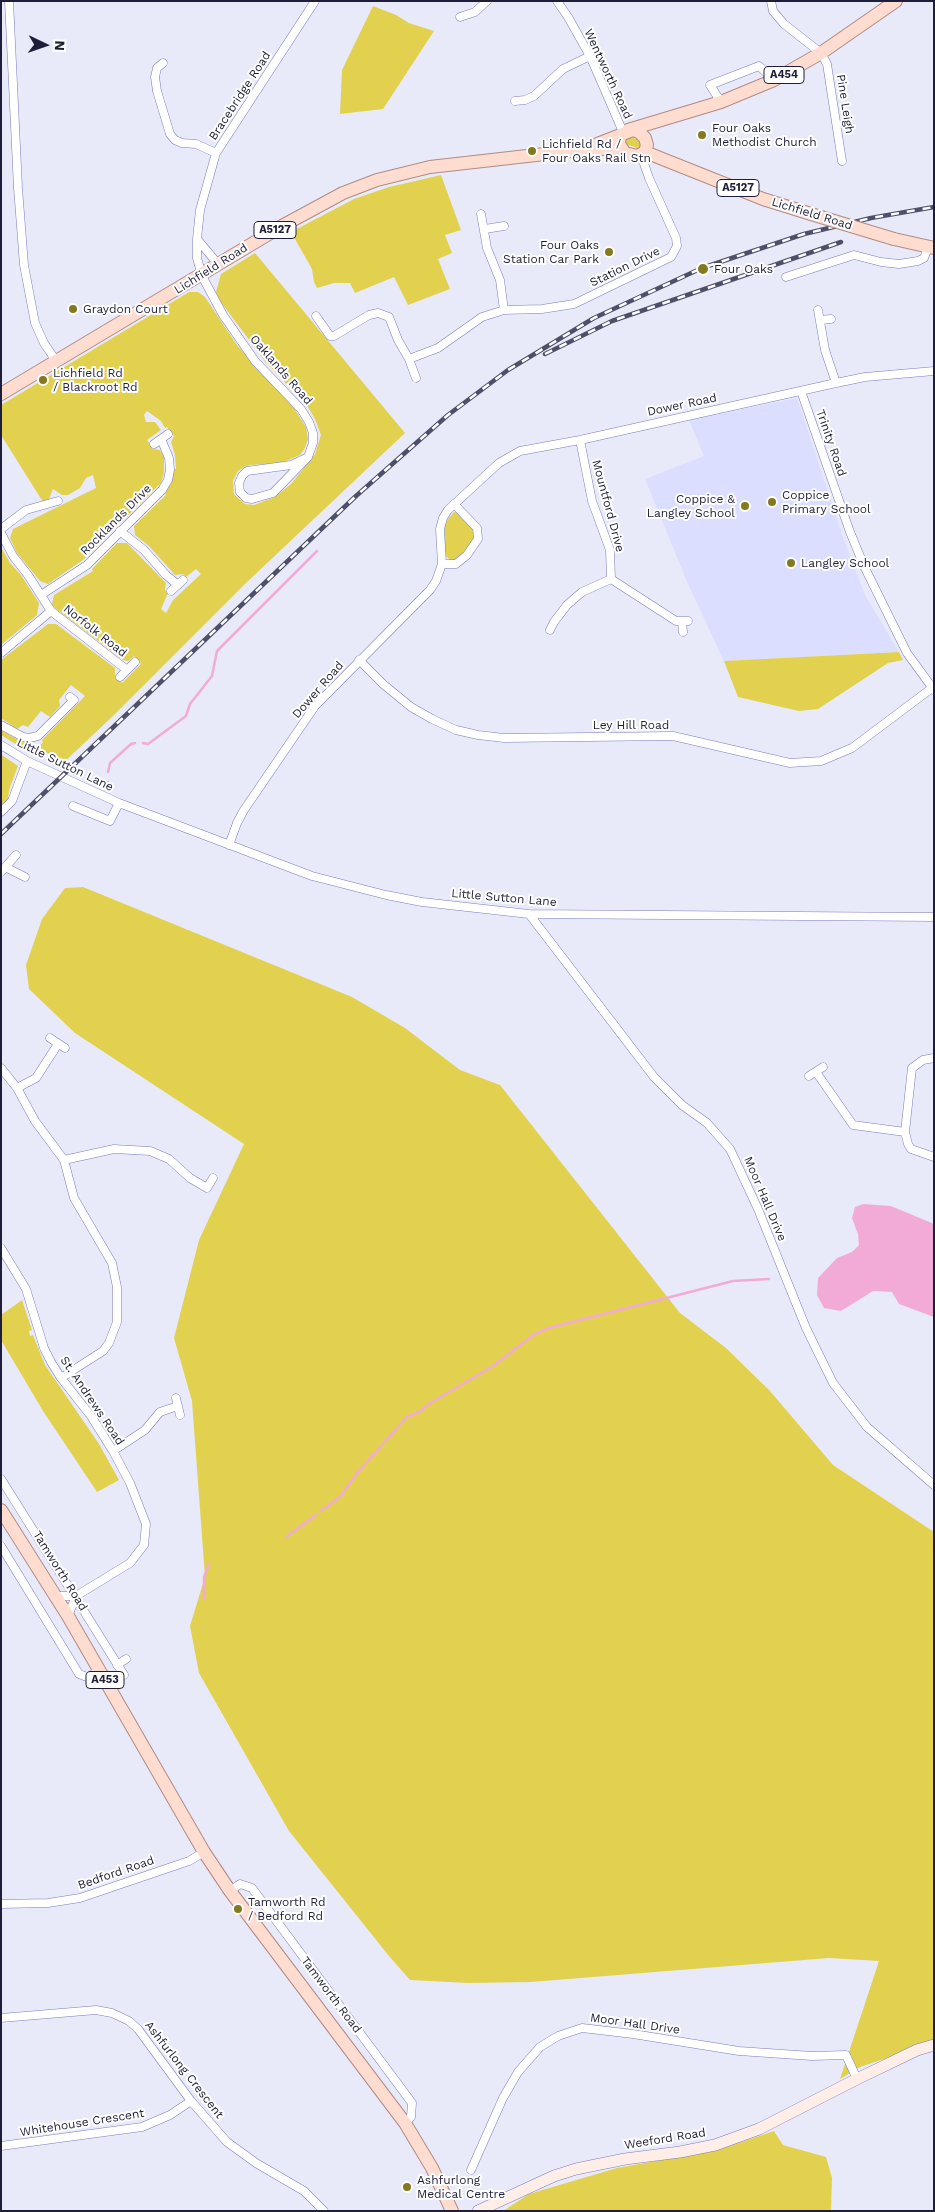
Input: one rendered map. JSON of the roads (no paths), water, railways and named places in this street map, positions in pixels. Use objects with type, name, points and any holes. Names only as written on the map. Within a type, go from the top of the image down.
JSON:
[{"type":"main road","name":"A454","points":[[624,132],[722,102],[774,80],[821,53],[896,1]]},
{"type":"main road","name":"A454","points":[[638,149],[660,122]]},
{"type":"main road","name":"Lichfield Road","points":[[580,150],[624,132]]},
{"type":"main road","points":[[624,132],[639,132],[638,149],[619,139],[624,132]]},
{"type":"main road","name":"Lichfield Road","points":[[1,394],[202,276],[218,264],[312,208],[343,193],[377,180],[430,167],[580,150],[638,149],[763,198],[894,239],[931,247]]},
{"type":"main road","name":"Tamworth Road","points":[[1,1510],[68,1616],[204,1852],[230,1891],[405,2123],[432,2168],[452,2211]]},
{"type":"street","points":[[9,1],[18,188],[24,265],[35,323],[44,343],[56,361]]},
{"type":"street","name":"Bracebridge Road","points":[[202,276],[197,258],[200,210],[216,153],[315,1]]},
{"type":"street","points":[[460,17],[475,12],[487,1]]},
{"type":"street","name":"Wentworth Road","points":[[556,1],[568,17],[590,56],[624,132]]},
{"type":"street","points":[[771,1],[774,11],[784,24],[821,53]]},
{"type":"street","name":"Pine Leigh","points":[[821,53],[827,64],[842,161]]},
{"type":"street","points":[[515,101],[526,104],[563,69],[590,56]]},
{"type":"street","points":[[163,63],[157,68],[155,77],[157,91],[170,134],[175,140],[182,143],[196,144],[216,153]]},
{"type":"street","points":[[722,102],[710,86],[759,66],[774,80]]},
{"type":"street","name":"Station Drive","points":[[410,359],[438,348],[482,317],[504,310],[542,309],[574,304],[670,257],[677,246],[676,238],[638,149]]},
{"type":"street","points":[[481,214],[488,248],[500,280],[504,310]]},
{"type":"street","points":[[485,229],[504,226]]},
{"type":"street","points":[[197,240],[218,264]]},
{"type":"street","points":[[786,277],[854,255],[881,262],[899,264],[918,261],[924,258],[931,247]]},
{"type":"street","name":"Oaklands Road","points":[[202,276],[238,338],[255,360],[301,409],[309,422],[313,443],[308,457]]},
{"type":"street","points":[[818,310],[825,350],[836,383]]},
{"type":"street","points":[[316,316],[330,336],[334,336],[369,315],[384,314],[392,320],[398,340],[410,359],[416,378]]},
{"type":"street","points":[[820,320],[831,319]]},
{"type":"street","name":"Dower Road","points":[[229,845],[244,810],[320,700],[430,590],[440,573],[442,564],[440,529],[443,518],[454,504],[499,463],[520,451],[580,440],[836,383],[934,371]]},
{"type":"street","name":"Trinity Road","points":[[801,391],[846,523],[864,566],[908,653],[933,689]]},
{"type":"street","name":"Rocklands Drive","points":[[41,595],[87,565],[162,490],[168,480],[169,458],[164,436],[154,444]]},
{"type":"street","name":"Mountford Drive","points":[[580,440],[592,501],[610,550],[611,579]]},
{"type":"street","points":[[308,457],[273,493],[252,499],[246,498],[240,492],[239,483],[247,471],[292,466],[308,457]]},
{"type":"street","points":[[1,531],[26,510],[58,501]]},
{"type":"street","points":[[442,564],[456,564],[467,555],[478,539],[477,528],[454,504]]},
{"type":"street","name":"Norfolk Road","points":[[1,531],[13,556],[28,575],[51,611],[127,670]]},
{"type":"street","points":[[120,531],[144,550],[166,575],[180,582],[171,591]]},
{"type":"street","points":[[550,630],[551,621],[582,592],[611,579],[676,621],[685,621],[683,632]]},
{"type":"street","points":[[1,653],[51,611]]},
{"type":"street","name":"Ley Hill Road","points":[[359,660],[383,684],[411,707],[456,730],[504,738],[665,735],[790,762],[821,761],[852,748],[933,689]]},
{"type":"street","name":"Norfolk Road","points":[[120,677],[135,662]]},
{"type":"street","points":[[1,725],[23,737],[38,736],[74,700],[70,696]]},
{"type":"street","name":"Little Sutton Lane","points":[[1,746],[27,761],[119,803],[312,876],[422,902],[529,914],[934,917]]},
{"type":"street","points":[[1,812],[12,801],[27,761]]},
{"type":"street","name":"Little Sutton Lane","points":[[73,806],[110,821],[119,803]]},
{"type":"street","points":[[16,855],[4,870],[24,877]]},
{"type":"street","name":"Moor Hall Drive","points":[[529,914],[654,1077],[682,1105],[707,1123],[730,1149],[758,1209],[806,1328],[833,1383],[867,1427],[934,1485]]},
{"type":"street","points":[[17,1088],[36,1078],[61,1046],[50,1038]]},
{"type":"street","points":[[934,1058],[923,1060],[912,1068],[905,1132],[911,1149],[934,1157]]},
{"type":"street","points":[[1,1068],[17,1088],[35,1121],[64,1160],[74,1198],[112,1263],[117,1287],[116,1322],[109,1343],[103,1351],[61,1378]]},
{"type":"street","points":[[809,1076],[820,1069],[853,1125],[905,1132]]},
{"type":"street","points":[[64,1160],[114,1149],[150,1151],[169,1159],[190,1178],[207,1188],[213,1178]]},
{"type":"street","name":"St. Andrews Road","points":[[1,1248],[26,1289],[44,1348],[61,1378],[91,1416],[113,1451],[144,1514],[146,1534],[144,1545],[130,1563],[76,1596]]},
{"type":"street","points":[[113,1451],[145,1430],[160,1412],[177,1402],[180,1415]]},
{"type":"street","name":"Tamworth Road","points":[[1,1479],[124,1675]]},
{"type":"street","points":[[1,1546],[79,1674],[87,1677],[100,1671]]},
{"type":"street","points":[[56,1596],[76,1596],[68,1616]]},
{"type":"street","points":[[118,1664],[126,1659]]},
{"type":"street","name":"Bedford Road","points":[[1,1904],[48,1903],[80,1898],[188,1860],[204,1852]]},
{"type":"street","name":"Tamworth Road","points":[[230,1891],[240,1884],[252,1888],[412,2103],[411,2117],[405,2123]]},
{"type":"street","name":"Ashfurlong Crescent","points":[[1,2018],[96,2010],[122,2017],[138,2029],[191,2101],[228,2142],[256,2164],[312,2196],[324,2211]]},
{"type":"street","name":"Moor Hall Drive","points":[[471,2170],[503,2098],[518,2072],[540,2047],[558,2036],[582,2028],[739,2051],[812,2056],[846,2055],[857,2079]]},
{"type":"street","name":"Weeford Road","points":[[478,2211],[554,2176],[625,2159],[680,2152],[715,2144],[759,2129],[917,2050],[934,2045]]},
{"type":"street","name":"Whitehouse Crescent","points":[[1,2146],[142,2127],[158,2121],[191,2101]]},
{"type":"waterway","points":[[143,743],[148,744],[186,716],[190,704],[212,676],[217,651],[317,551]]},
{"type":"waterway","points":[[108,772],[110,763],[131,744],[135,743]]},
{"type":"waterway","points":[[107,788],[108,782]]},
{"type":"waterway","points":[[321,1511],[340,1497],[358,1472],[407,1417],[419,1412],[429,1404],[493,1366],[535,1334],[549,1328],[733,1281],[769,1279]]},
{"type":"waterway","points":[[286,1537],[316,1515]]},
{"type":"waterway","points":[[204,1599],[204,1577],[209,1564]]},
{"type":"railway","points":[[1,834],[356,496],[448,415],[508,370],[594,318],[702,268],[804,234],[871,218],[934,207]]},
{"type":"railway","points":[[545,354],[612,321],[841,242]]},
{"type":"place","name":"Four Oaks Methodist Church","points":[[702,135]]},
{"type":"place","name":"Lichfield Rd / Four Oaks Rail Stn","points":[[532,151]]},
{"type":"place","name":"Four Oaks Station Car Park","points":[[609,252]]},
{"type":"place","name":"Four Oaks","points":[[703,269]]},
{"type":"place","name":"Graydon Court","points":[[73,309]]},
{"type":"place","name":"Lichfield Rd / Blackroot Rd","points":[[43,380]]},
{"type":"place","name":"Coppice Primary School","points":[[772,502]]},
{"type":"place","name":"Coppice & Langley School","points":[[745,506]]},
{"type":"place","name":"Langley School","points":[[791,563]]},
{"type":"place","name":"Tamworth Rd / Bedford Rd","points":[[238,1909]]},
{"type":"place","name":"Ashfurlong Medical Centre","points":[[407,2187]]}]
